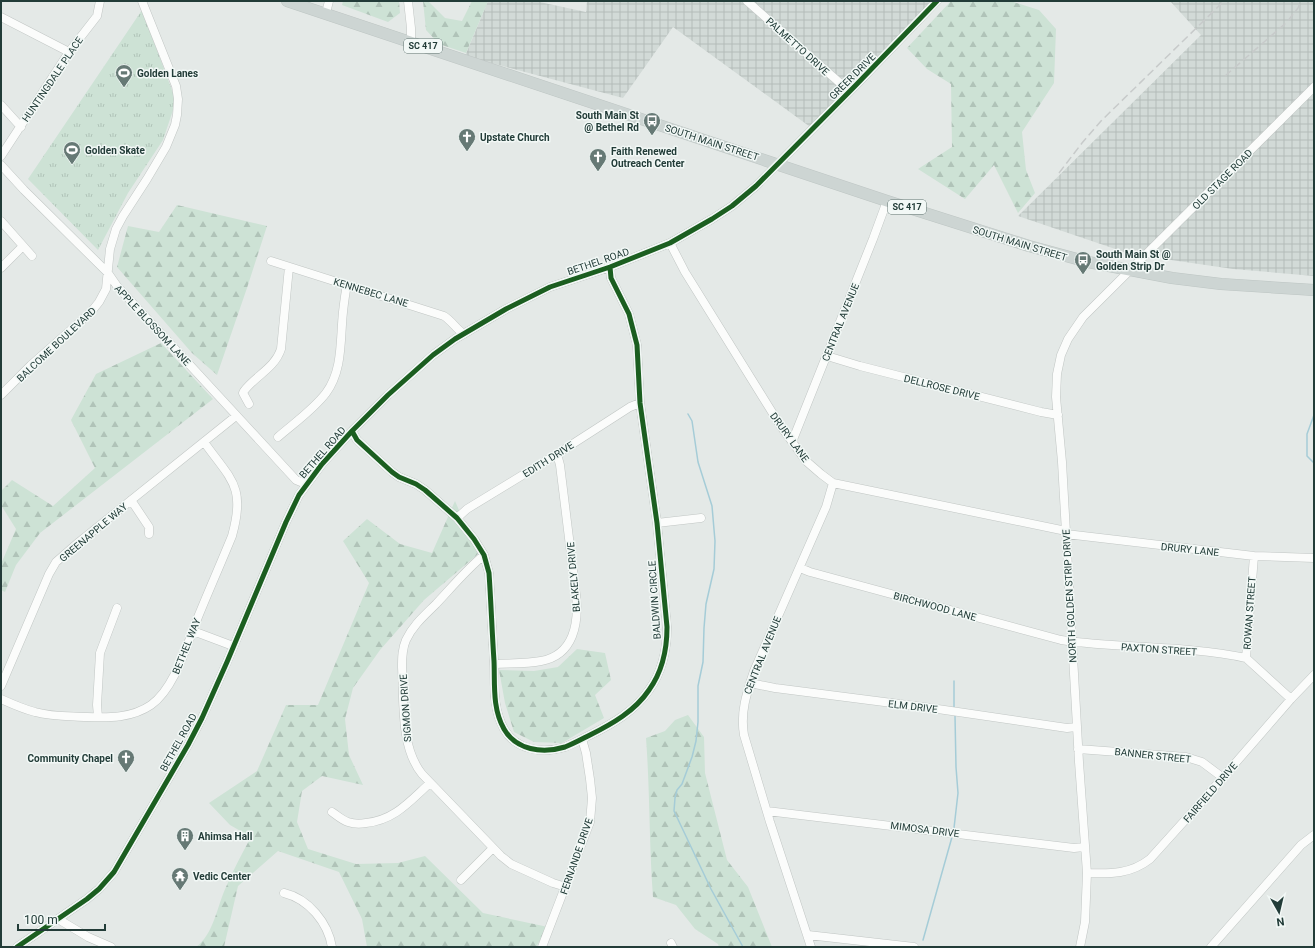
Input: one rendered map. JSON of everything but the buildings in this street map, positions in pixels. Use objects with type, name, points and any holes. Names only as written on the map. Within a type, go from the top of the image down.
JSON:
[{"type":"main road","name":"SC 417","points":[[287,1],[326,13]]},
{"type":"main road","name":"SOUTH MAIN STREET","points":[[326,13],[468,62],[887,201],[1029,246],[1088,262],[1172,278],[1221,284],[1314,290]]},
{"type":"street","name":"HUNTINGDALE PLACE","points":[[1,156],[69,52],[97,16],[100,1]]},
{"type":"street","name":"BALCOME BOULEVARD","points":[[1,395],[31,365],[96,307],[106,289],[110,249],[116,229],[122,216],[147,180],[166,147],[175,125],[178,99],[176,86],[142,1]]},
{"type":"street","points":[[326,13],[329,1]]},
{"type":"street","points":[[408,1],[412,28],[412,42]]},
{"type":"street","name":"PALMETTO DRIVE","points":[[747,1],[849,91]]},
{"type":"street","name":"GREER DRIVE","points":[[778,164],[932,3]]},
{"type":"street","points":[[1,17],[69,52]]},
{"type":"street","name":"OLD STAGE ROAD","points":[[1130,270],[1314,88]]},
{"type":"street","points":[[1,105],[21,127]]},
{"type":"street","name":"BETHEL ROAD","points":[[17,947],[99,889],[114,872],[199,724],[215,690],[286,522],[306,484],[352,431],[413,371],[433,355],[464,334],[535,294],[610,267],[670,243],[732,206],[756,186],[778,164]]},
{"type":"street","name":"APPLE BLOSSOM LANE","points":[[1,165],[24,190],[108,273],[117,286],[186,359],[236,416],[296,480],[306,484]]},
{"type":"street","name":"CENTRAL AVENUE","points":[[792,442],[887,201]]},
{"type":"street","points":[[1,221],[32,256]]},
{"type":"street","name":"DRURY LANE","points":[[670,243],[685,272],[780,425],[806,461],[833,483],[1066,533],[1254,556],[1314,558]]},
{"type":"street","points":[[1,268],[23,246]]},
{"type":"street","name":"KENNEBEC LANE","points":[[271,261],[444,316],[464,334]]},
{"type":"street","points":[[249,404],[243,393],[244,391],[276,361],[282,349],[288,267]]},
{"type":"street","name":"BALDWIN CIRCLE","points":[[352,431],[357,440],[392,472],[425,490],[457,518],[474,539],[484,555],[489,573],[495,700],[497,713],[504,729],[511,738],[524,747],[545,750],[564,747],[611,724],[634,707],[650,690],[661,667],[666,648],[667,627],[657,523],[640,403],[637,345],[626,305],[611,278],[610,267]]},
{"type":"street","name":"NORTH GOLDEN STRIP DRIVE","points":[[1080,947],[1085,922],[1087,873],[1076,727],[1066,533],[1056,397],[1057,374],[1061,355],[1068,339],[1083,317],[1130,270]]},
{"type":"street","points":[[278,437],[321,400],[332,384],[338,367],[340,354],[343,312],[347,285]]},
{"type":"street","name":"DELLROSE DRIVE","points":[[827,356],[860,366],[1058,415]]},
{"type":"street","name":"EDITH DRIVE","points":[[457,518],[467,509],[630,407],[640,403]]},
{"type":"street","name":"GREENAPPLE WAY","points":[[1,686],[53,566],[79,542],[236,416]]},
{"type":"street","name":"BETHEL WAY","points":[[1,699],[36,713],[116,717],[132,714],[146,708],[158,699],[166,690],[173,678],[232,536],[238,508],[236,493],[231,479],[224,467],[204,442]]},
{"type":"street","name":"BLAKELY DRIVE","points":[[494,664],[534,662],[550,659],[564,648],[574,630],[577,613],[576,595],[560,465],[557,454]]},
{"type":"street","name":"CENTRAL AVENUE","points":[[811,947],[789,884],[743,730],[744,705],[750,684],[774,624],[800,568],[826,506],[833,483]]},
{"type":"street","points":[[131,500],[149,527],[149,534]]},
{"type":"street","points":[[657,523],[701,518]]},
{"type":"street","name":"SIGMON DRIVE","points":[[484,555],[468,568],[419,621],[403,647],[402,667],[407,743],[415,764],[430,783],[501,856],[517,867],[553,883],[566,887]]},
{"type":"street","name":"ROWAN STREET","points":[[1254,556],[1246,658],[1291,699]]},
{"type":"street","name":"BIRCHWOOD LANE","points":[[800,568],[1050,638],[1072,642]]},
{"type":"street","points":[[98,717],[97,705],[100,653],[117,608]]},
{"type":"street","points":[[193,631],[233,646]]},
{"type":"street","name":"PAXTON STREET","points":[[1072,642],[1217,652],[1246,658]]},
{"type":"street","name":"FAIRFIELD DRIVE","points":[[1087,873],[1124,872],[1143,864],[1160,849],[1291,699],[1314,675]]},
{"type":"street","name":"ELM DRIVE","points":[[750,684],[1067,728],[1076,727]]},
{"type":"street","name":"FERNANDE DRIVE","points":[[542,947],[587,833],[592,811],[590,779],[582,739]]},
{"type":"street","name":"BANNER STREET","points":[[1078,749],[1186,756],[1202,762],[1222,777]]},
{"type":"street","points":[[332,812],[343,820],[356,824],[385,820],[399,811],[430,783]]},
{"type":"street","name":"MIMOSA DRIVE","points":[[767,811],[787,812],[1074,848],[1084,847]]},
{"type":"street","points":[[1211,947],[1301,845],[1314,835]]},
{"type":"street","points":[[461,880],[493,848]]},
{"type":"street","points":[[284,893],[298,898],[321,919],[328,933],[332,947]]},
{"type":"street","points":[[58,919],[88,937],[112,947]]},
{"type":"street","points":[[808,935],[914,947]]},
{"type":"shaded area","points":[[488,1],[535,1],[586,12],[587,1],[937,1],[813,129],[673,27],[623,98],[465,56]]},
{"type":"shaded area","points":[[1170,1],[1314,1],[1314,276],[1233,269],[1130,254],[1018,216],[1201,35]]},
{"type":"green space","points":[[343,1],[399,1],[400,13],[388,22],[342,5]]},
{"type":"green space","points":[[423,1],[428,1],[445,18],[462,21],[472,1],[488,1],[466,53],[439,44],[426,30]]},
{"type":"green space","points":[[951,1],[1010,1],[1039,10],[1056,29],[1054,83],[1022,132],[1026,170],[1035,193],[1018,213],[994,165],[965,199],[918,169],[952,147],[951,84],[927,69],[907,48]]},
{"type":"green space","points":[[142,10],[176,101],[163,140],[128,193],[98,250],[28,179]]},
{"type":"green space","points":[[177,205],[267,226],[217,375],[192,353],[117,267],[128,226],[159,232]]},
{"type":"green space","points":[[161,343],[213,399],[40,533],[16,565],[5,592],[1,590],[1,564],[16,529],[1,505],[1,491],[12,480],[53,506],[95,468],[71,420],[96,374]]},
{"type":"green space","points":[[455,501],[478,554],[424,600],[380,650],[353,688],[345,719],[349,755],[363,785],[322,776],[302,791],[297,822],[308,849],[356,864],[398,863],[425,856],[483,913],[548,927],[536,947],[367,947],[362,919],[339,872],[278,851],[238,886],[224,947],[196,947],[207,935],[211,927],[223,894],[251,837],[230,825],[209,803],[257,771],[286,705],[318,705],[369,583],[343,541],[367,519],[400,544],[432,553]]},
{"type":"green space","points":[[577,649],[605,653],[611,680],[595,695],[604,718],[562,743],[534,742],[514,732],[505,703],[499,670],[534,671],[558,667]]},
{"type":"green space","points":[[688,715],[704,737],[705,773],[727,860],[748,887],[772,947],[719,947],[718,944],[695,929],[676,905],[653,897],[646,738],[665,731],[675,720]]},
{"type":"waterway","points":[[688,414],[692,421],[698,462],[712,506],[715,541],[714,569],[706,604],[703,662],[698,686],[698,722],[696,741],[682,784],[677,790],[674,811],[711,889],[743,947]]},
{"type":"waterway","points":[[1314,415],[1307,434],[1307,456],[1314,463]]},
{"type":"waterway","points":[[954,681],[954,707]]},
{"type":"waterway","points":[[954,828],[958,793],[955,716]]},
{"type":"waterway","points":[[923,940],[952,837]]},
{"type":"railway","points":[[1059,173],[1101,121],[1224,1]]},
{"type":"railway","points":[[1225,76],[1287,22],[1298,8],[1301,1]]},
{"type":"cycle path","points":[[17,947],[87,899],[99,889],[114,872],[188,745],[202,718],[299,495],[322,464],[352,431],[388,395],[433,355],[455,339],[506,309],[550,287],[610,267],[670,243],[732,206],[756,186],[937,1]]},
{"type":"cycle path","points":[[352,431],[357,440],[392,472],[425,490],[457,518],[474,539],[484,555],[489,573],[496,704],[500,721],[509,736],[515,742],[530,748],[539,750],[556,749],[574,743],[615,721],[630,711],[643,698],[654,683],[665,652],[667,627],[657,523],[640,403],[637,345],[629,314],[611,278],[610,267]]},
{"type":"place","name":"Golden Lanes","points":[[124,88]]},
{"type":"place","name":"South Main St @ Bethel Rd","points":[[652,136]]},
{"type":"place","name":"Upstate Church","points":[[467,152]]},
{"type":"place","name":"Golden Skate","points":[[72,165]]},
{"type":"place","name":"Faith Renewed Outreach Center","points":[[598,172]]},
{"type":"place","name":"South Main St @ Golden Strip Dr","points":[[1083,275]]},
{"type":"place","name":"Community Chapel","points":[[126,773]]},
{"type":"place","name":"Ahimsa Hall","points":[[185,851]]},
{"type":"place","name":"Vedic Center","points":[[180,891]]}]
